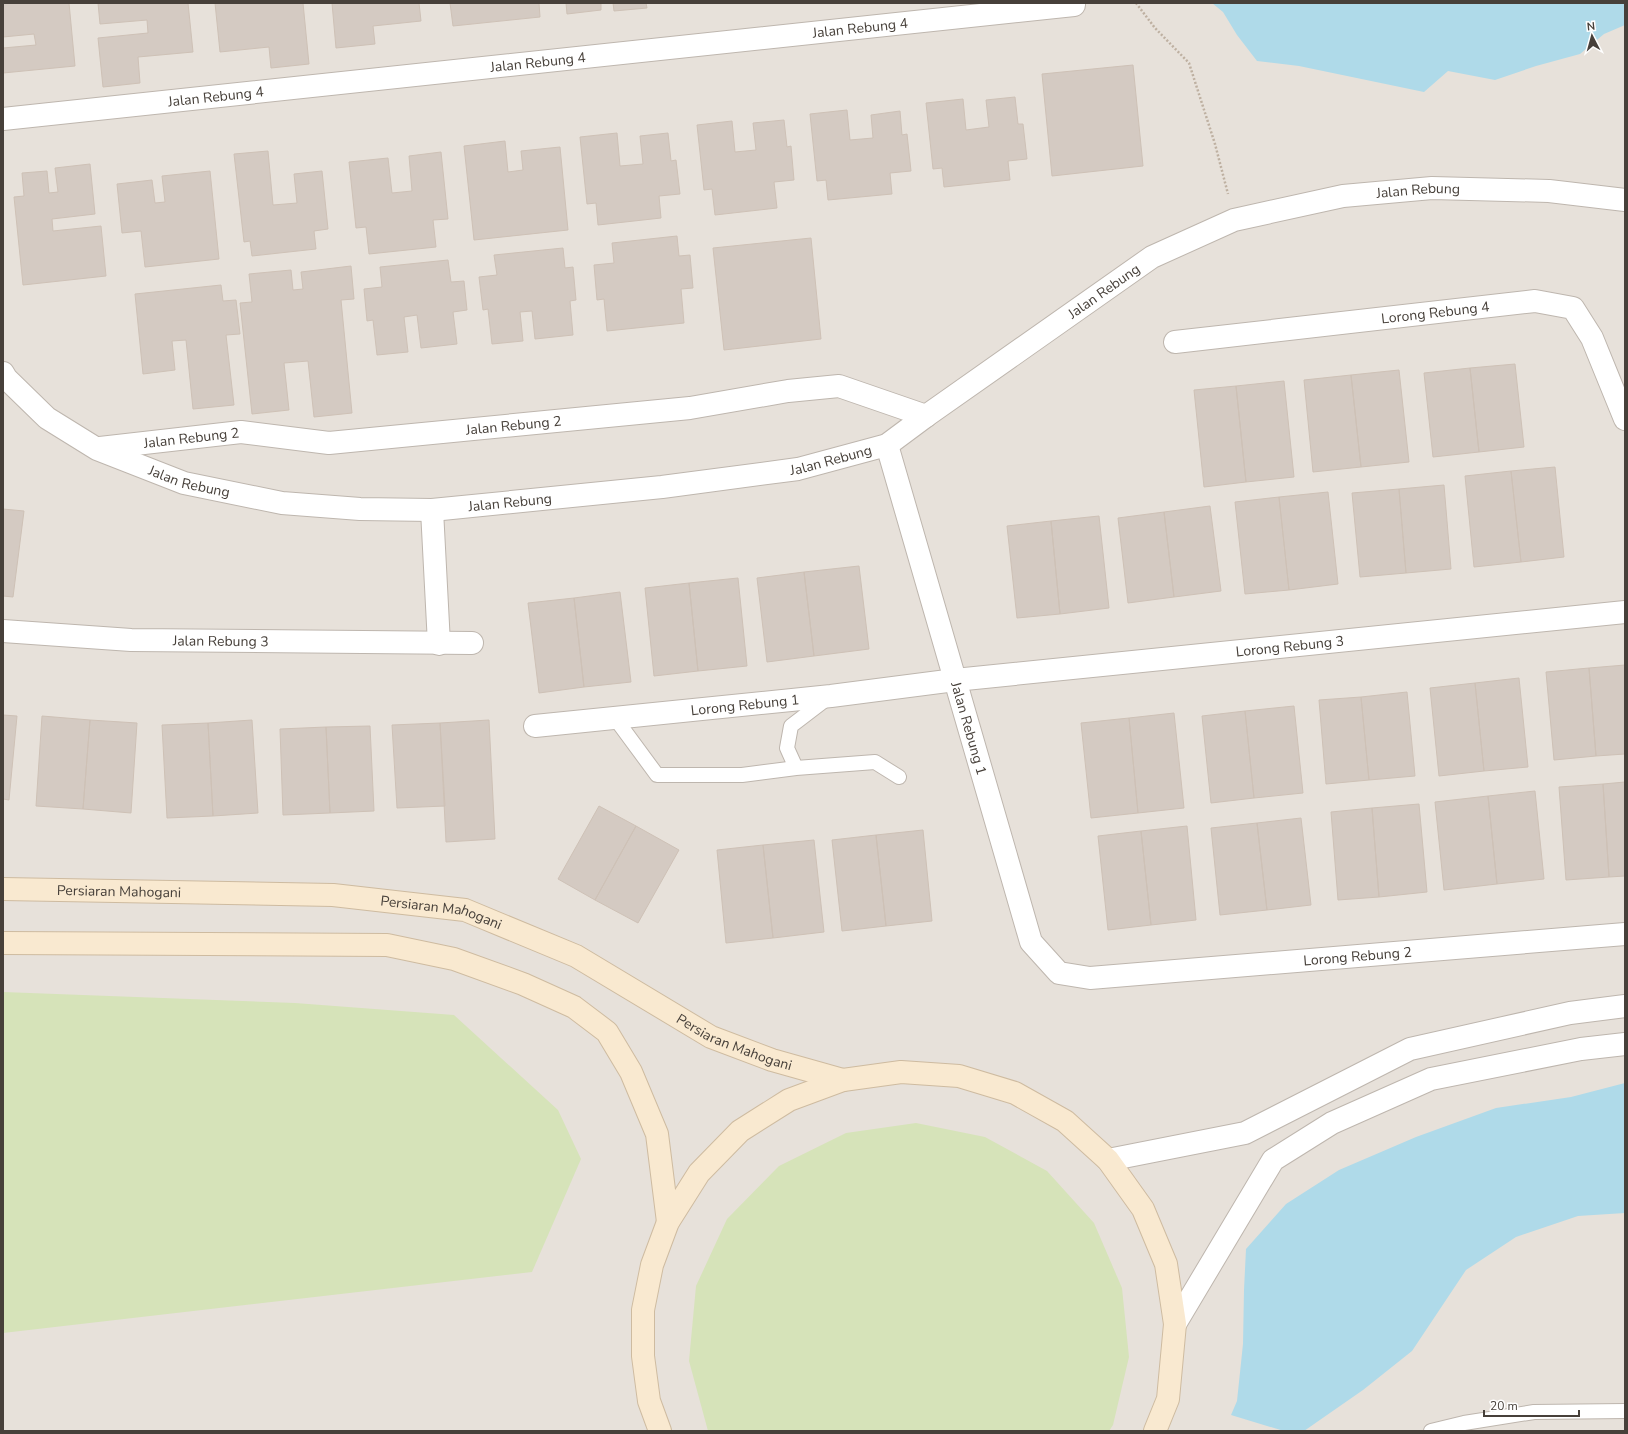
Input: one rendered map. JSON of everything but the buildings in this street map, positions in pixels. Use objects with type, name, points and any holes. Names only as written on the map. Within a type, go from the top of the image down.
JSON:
[{"type":"main road","name":"Persiaran Mahogani","points":[[3,889],[333,895],[465,910],[576,956],[711,1037],[772,1060],[843,1080]]},
{"type":"main road","points":[[3,943],[387,945],[454,959],[523,984],[574,1007],[607,1032],[631,1072],[657,1134],[668,1222]]},
{"type":"main road","points":[[660,1431],[649,1401],[642,1356],[643,1310],[652,1265],[668,1222],[699,1173],[740,1131],[789,1100],[843,1080],[901,1072],[959,1076],[1015,1093],[1065,1122],[1108,1160],[1143,1209],[1166,1264],[1175,1324],[1168,1399],[1155,1431]]},
{"type":"street","name":"Jalan Rebung 4","points":[[3,118],[1074,4]]},
{"type":"street","name":"Jalan Rebung","points":[[3,373],[6,378],[47,418],[97,449],[184,483],[282,503],[360,509],[432,510],[662,487],[790,470],[886,446],[926,416],[1152,257],[1234,220],[1343,196],[1432,188],[1549,191],[1625,200]]},
{"type":"street","name":"Lorong Rebung 4","points":[[1175,342],[1535,301],[1573,308],[1592,338],[1625,419]]},
{"type":"street","name":"Jalan Rebung 2","points":[[97,449],[241,432],[330,443],[690,408],[788,391],[839,386],[926,416]]},
{"type":"street","name":"Jalan Rebung 1","points":[[886,446],[1031,942],[1059,973],[1090,978]]},
{"type":"street","points":[[432,510],[439,644]]},
{"type":"street","name":"Lorong Rebung 3","points":[[955,680],[1625,612]]},
{"type":"street","name":"Jalan Rebung 3","points":[[3,631],[131,640],[439,644],[472,643]]},
{"type":"street","name":"Lorong Rebung 1","points":[[535,726],[831,696],[955,680]]},
{"type":"street","name":"Lorong Rebung 2","points":[[1090,978],[1625,934]]},
{"type":"street","points":[[1108,1160],[1245,1133],[1410,1049],[1570,1013],[1625,1006]]},
{"type":"street","points":[[1175,1324],[1273,1160],[1332,1124],[1431,1079],[1581,1049],[1625,1044]]},
{"type":"lane","points":[[796,768],[787,748],[791,726],[831,696]]},
{"type":"lane","points":[[615,718],[657,775],[742,775],[796,768],[875,762],[899,777]]},
{"type":"lane","points":[[1431,1431],[1464,1423],[1534,1412],[1625,1411]]},
{"type":"path","points":[[1136,3],[1155,28],[1189,63],[1215,144],[1234,220]]},
{"type":"shaded area","points":[[3,3],[1625,3],[1625,1431],[3,1431]]},
{"type":"green space","points":[[3,992],[295,1003],[454,1015],[558,1110],[581,1159],[532,1272],[3,1333]]},
{"type":"green space","points":[[916,1123],[985,1137],[1047,1171],[1094,1223],[1122,1288],[1129,1357],[1113,1425],[1109,1431],[708,1431],[689,1361],[696,1286],[727,1219],[779,1166],[846,1133]]},
{"type":"water","points":[[1212,3],[1625,3],[1625,25],[1604,34],[1580,54],[1536,66],[1495,80],[1448,71],[1424,92],[1299,66],[1257,61],[1237,35],[1223,12]]},
{"type":"water","points":[[1625,1083],[1625,1213],[1578,1216],[1516,1237],[1466,1270],[1412,1351],[1363,1390],[1304,1431],[1284,1431],[1231,1415],[1237,1401],[1243,1344],[1246,1249],[1286,1204],[1339,1170],[1416,1137],[1496,1108],[1571,1097]]}]
